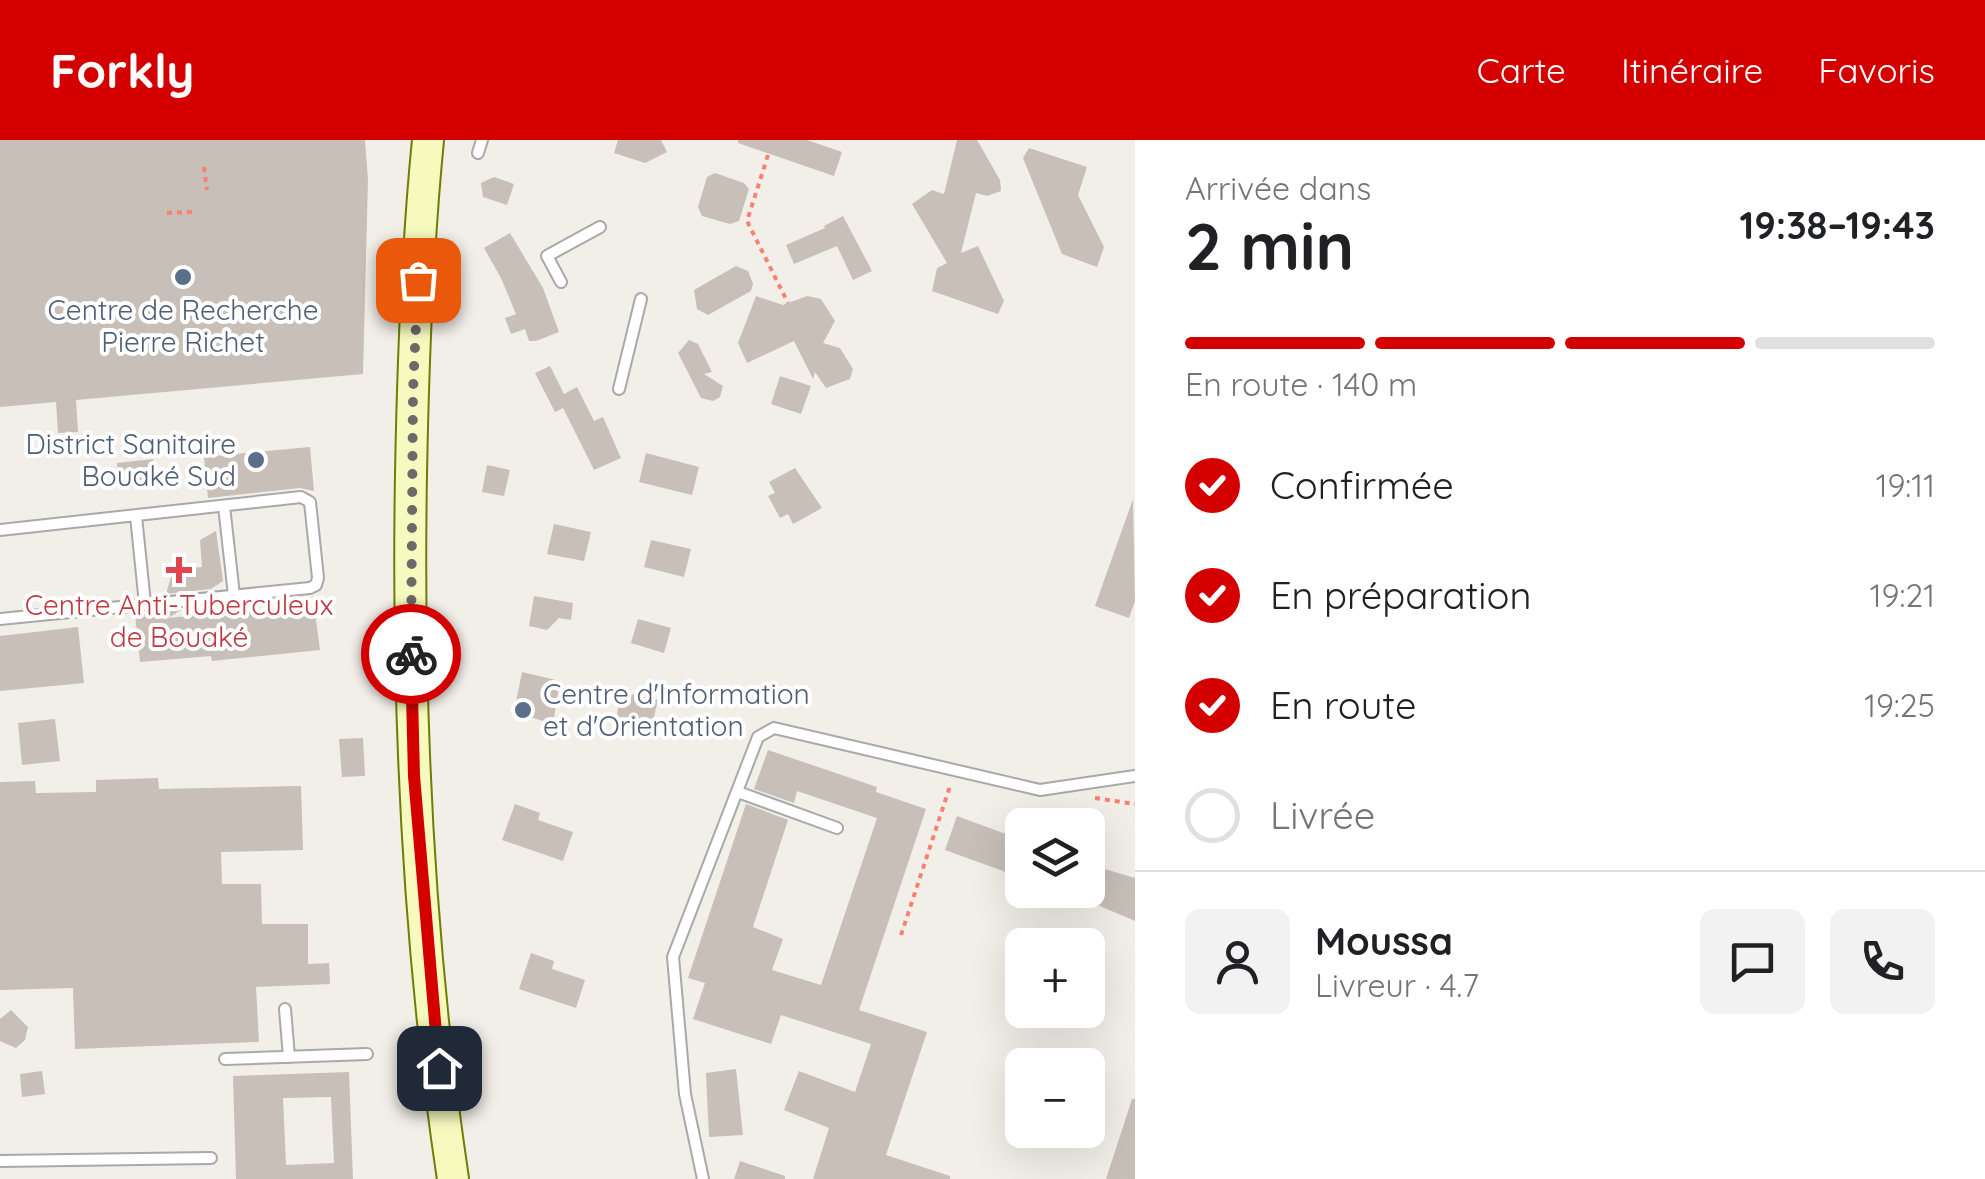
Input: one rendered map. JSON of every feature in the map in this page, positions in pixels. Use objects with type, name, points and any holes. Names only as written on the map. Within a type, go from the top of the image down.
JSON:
[{"type":"main road","points":[[428,140],[413,375],[410,579],[414,776],[431,995],[453,1179]]},
{"type":"lane","points":[[478,152],[482,140]]},
{"type":"lane","points":[[561,282],[547,256],[600,227]]},
{"type":"lane","points":[[620,388],[641,299]]},
{"type":"lane","points":[[0,530],[301,497],[310,502],[316,584],[310,588],[0,619]]},
{"type":"lane","points":[[224,506],[234,595]]},
{"type":"lane","points":[[136,516],[146,604]]},
{"type":"lane","points":[[703,1179],[685,1094],[674,957],[758,737],[774,728],[1040,790],[1135,776]]},
{"type":"lane","points":[[738,792],[836,828]]},
{"type":"lane","points":[[285,1010],[289,1057]]},
{"type":"lane","points":[[224,1059],[367,1054]]},
{"type":"lane","points":[[0,1162],[211,1158]]},
{"type":"path","points":[[768,156],[747,221],[788,303]]},
{"type":"path","points":[[204,167],[207,190]]},
{"type":"path","points":[[167,213],[193,212]]},
{"type":"path","points":[[901,935],[955,772]]},
{"type":"building","name":"Centre de Recherche Pierre Richet","points":[[0,140],[365,140],[368,180],[363,374],[76,400],[78,432],[58,433],[56,402],[0,407]]},
{"type":"building","points":[[618,140],[661,140],[667,152],[645,163],[614,153]]},
{"type":"building","points":[[738,140],[807,140],[842,152],[834,176]]},
{"type":"building","points":[[957,140],[977,140],[1000,180],[1001,191],[987,196],[976,193],[961,253],[978,246],[1004,301],[998,314],[932,291],[937,268],[947,263],[912,204],[932,190],[944,194]]},
{"type":"building","points":[[1029,148],[1087,167],[1078,195],[1104,247],[1097,267],[1062,254],[1023,158]]},
{"type":"building","points":[[715,173],[744,183],[749,189],[739,221],[730,224],[702,216],[698,207],[707,177]]},
{"type":"building","points":[[494,177],[514,184],[507,205],[483,197],[481,183]]},
{"type":"building","points":[[843,216],[872,271],[853,280],[837,246],[794,264],[786,245]]},
{"type":"building","points":[[510,233],[543,288],[559,332],[536,341],[529,341],[525,329],[511,334],[505,318],[516,314],[484,248]]},
{"type":"building","points":[[736,266],[748,271],[753,284],[751,291],[708,315],[697,309],[694,290]]},
{"type":"building","points":[[756,296],[783,305],[807,296],[821,299],[835,321],[823,343],[840,348],[853,369],[850,379],[826,388],[815,372],[813,379],[794,341],[747,363],[738,343]]},
{"type":"building","points":[[689,340],[698,344],[712,372],[704,374],[723,386],[720,397],[713,401],[701,398],[678,353]]},
{"type":"building","points":[[550,366],[564,394],[577,387],[594,421],[603,417],[621,458],[594,470],[563,408],[555,412],[535,373]]},
{"type":"building","points":[[780,376],[811,386],[801,414],[771,404]]},
{"type":"building","points":[[310,447],[314,491],[300,488],[208,498],[204,457]]},
{"type":"building","points":[[646,453],[699,467],[692,495],[639,482]]},
{"type":"building","points":[[153,459],[156,484],[119,488],[117,463]]},
{"type":"building","points":[[487,465],[510,470],[504,496],[482,492]]},
{"type":"building","points":[[795,468],[822,508],[793,524],[788,514],[780,518],[768,496],[775,493],[769,482]]},
{"type":"building","points":[[1133,499],[1135,601],[1129,618],[1095,606]]},
{"type":"building","points":[[554,524],[591,532],[584,561],[547,554]]},
{"type":"building","points":[[216,531],[223,581],[211,589],[166,594],[173,570],[202,567],[200,540]]},
{"type":"building","points":[[651,540],[691,549],[684,577],[644,567]]},
{"type":"building","points":[[534,596],[573,603],[571,620],[559,618],[547,630],[529,626]]},
{"type":"building","points":[[314,604],[320,650],[212,661],[211,656],[140,662],[135,615],[181,610],[168,618]]},
{"type":"building","points":[[638,619],[671,628],[664,653],[631,643]]},
{"type":"building","points":[[78,627],[84,683],[0,691],[0,636]]},
{"type":"building","points":[[522,672],[560,681],[553,724],[514,712]]},
{"type":"building","points":[[621,692],[658,700],[652,725],[616,720]]},
{"type":"building","points":[[55,719],[60,761],[22,765],[18,723]]},
{"type":"building","points":[[363,738],[365,776],[342,777],[339,739]]},
{"type":"building","points":[[768,750],[877,787],[876,792],[926,809],[859,1010],[927,1032],[886,1155],[950,1179],[813,1179],[829,1128],[784,1110],[799,1071],[855,1092],[871,1044],[781,1015],[771,1044],[693,1019],[705,983],[688,978],[746,804],[788,820],[753,927],[783,939],[772,970],[821,985],[877,818],[797,791],[794,803],[754,789]]},
{"type":"building","points":[[158,778],[159,789],[301,786],[303,850],[221,852],[222,884],[261,884],[262,924],[308,924],[308,964],[329,963],[330,984],[256,987],[259,1042],[75,1049],[73,988],[0,990],[0,782],[35,781],[36,793],[96,792],[96,780]]},
{"type":"building","points":[[515,804],[540,813],[538,820],[573,832],[563,861],[502,840]]},
{"type":"building","points":[[957,816],[1005,834],[1005,872],[945,850]]},
{"type":"building","points":[[1105,869],[1135,878],[1135,921],[1104,908]]},
{"type":"building","points":[[531,953],[554,961],[552,969],[585,980],[576,1008],[519,989]]},
{"type":"building","points":[[11,1010],[28,1027],[25,1040],[16,1048],[0,1041],[0,1019]]},
{"type":"building","points":[[736,1069],[743,1135],[709,1137],[706,1073]]},
{"type":"building","points":[[42,1071],[45,1094],[22,1097],[20,1074]]},
{"type":"building","points":[[349,1072],[353,1179],[236,1179],[233,1076]],"holes":[[[331,1097],[334,1163],[286,1165],[283,1098]]]},
{"type":"building","points":[[1132,1099],[1135,1179],[1106,1179]]},
{"type":"building","points":[[740,1161],[785,1176],[785,1179],[734,1179]]},
{"type":"way so far","points":[[411,654],[418,280]]},
{"type":"place","name":"Centre de Recherche Pierre Richet","points":[[183,277]]},
{"type":"place","name":"District Sanitaire Bouaké Sud","points":[[256,460]]},
{"type":"place","name":"Centre Anti-Tuberculeux de Bouaké","points":[[179,570]]},
{"type":"place","name":"Centre d'Information et d'Orientation","points":[[523,710]]},
{"type":"route","points":[[411,654],[414,776],[439,1068]]}]
